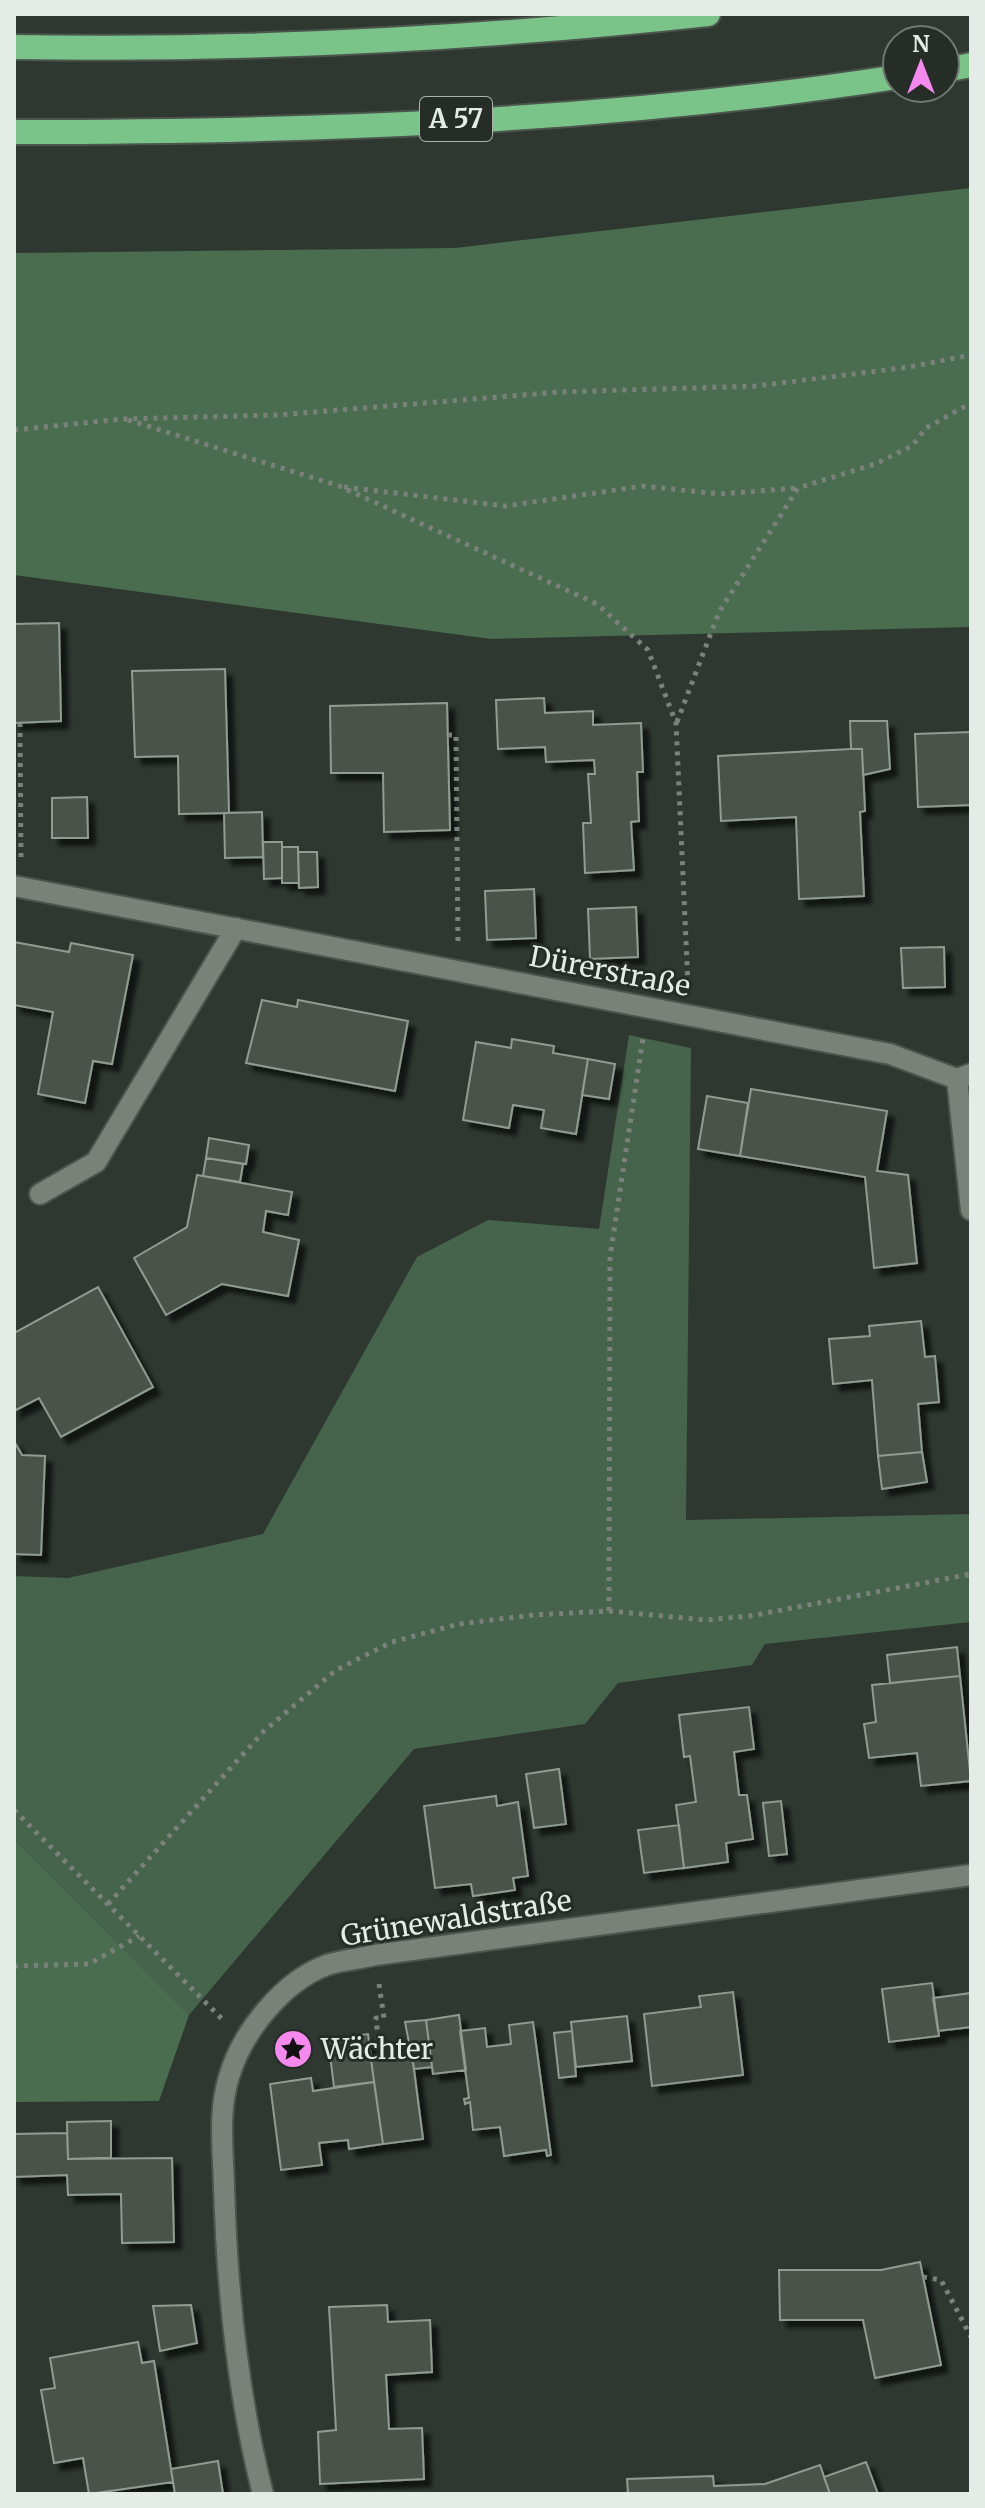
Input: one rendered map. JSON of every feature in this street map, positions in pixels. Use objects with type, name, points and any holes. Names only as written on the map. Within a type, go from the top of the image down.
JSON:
[{"type":"highway","points":[[14,47],[178,50],[545,32],[708,14]]},
{"type":"highway","name":"A 57","points":[[14,132],[196,132],[582,113],[881,79]]},
{"type":"street","name":"Dürerstraße","points":[[17,887],[890,1054],[964,1077]]},
{"type":"street","points":[[40,1194],[96,1162],[236,928]]},
{"type":"street","points":[[964,1077],[971,1210]]},
{"type":"street","name":"Grünewaldstraße","points":[[263,2494],[251,2448],[235,2350],[225,2238],[221,2109],[229,2075],[245,2041],[275,2001],[300,1981],[327,1966],[375,1955],[971,1875]]},
{"type":"path","points":[[14,430],[123,419],[277,415],[560,392],[757,386],[909,367],[971,355]]},
{"type":"path","points":[[339,486],[506,506],[643,486],[720,494],[798,488],[875,464],[912,446],[926,428],[971,403]]},
{"type":"path","points":[[123,419],[339,486],[597,604],[648,650],[676,723],[689,1015]]},
{"type":"path","points":[[676,723],[719,612],[798,488]]},
{"type":"path","points":[[17,887],[20,723]]},
{"type":"path","points":[[448,735],[456,735],[458,971]]},
{"type":"path","points":[[609,1611],[610,1257],[647,1007]]},
{"type":"path","points":[[108,1904],[264,1731],[349,1662],[392,1642],[459,1624],[609,1611],[706,1620],[750,1616],[971,1574]]},
{"type":"path","points":[[14,1810],[245,2041]]},
{"type":"path","points":[[14,1966],[89,1964],[139,1936]]},
{"type":"path","points":[[375,1955],[384,2018],[376,2018],[380,2059]]},
{"type":"path","points":[[923,2277],[941,2280],[971,2337]]},
{"type":"green space","points":[[971,188],[971,627],[491,639],[14,575],[14,253],[455,248]]},
{"type":"green space","points":[[629,1035],[691,1048],[686,1520],[971,1514],[971,1622],[765,1644],[752,1665],[618,1683],[585,1724],[414,1749],[189,2015],[14,1839],[14,1576],[68,1578],[263,1534],[417,1257],[488,1220],[599,1229]]},
{"type":"green space","points":[[14,1839],[189,2015],[159,2101],[14,2102]]},
{"type":"building","points":[[59,623],[61,721],[14,723],[14,624]]},
{"type":"building","points":[[225,669],[229,813],[179,814],[178,756],[135,757],[132,671]]},
{"type":"building","points":[[544,698],[545,713],[593,711],[593,725],[641,723],[643,772],[637,772],[639,821],[631,822],[634,870],[585,873],[583,823],[591,823],[588,774],[595,774],[594,760],[546,762],[545,747],[498,749],[496,700]]},
{"type":"building","points":[[447,703],[450,830],[384,832],[383,773],[331,773],[330,706]]},
{"type":"building","points":[[850,721],[887,721],[890,769],[863,775],[862,749],[851,749]]},
{"type":"building","points":[[971,732],[971,805],[918,807],[915,734]]},
{"type":"building","points":[[862,749],[865,811],[860,812],[864,896],[799,899],[796,817],[721,821],[718,756]]},
{"type":"building","points":[[87,797],[88,838],[52,838],[52,798]]},
{"type":"building","points":[[262,812],[263,857],[225,858],[224,813]]},
{"type":"building","points":[[263,842],[282,842],[282,878],[264,879]]},
{"type":"building","points":[[282,847],[298,847],[299,883],[282,883]]},
{"type":"building","points":[[298,852],[317,852],[318,887],[299,888]]},
{"type":"building","points":[[534,889],[536,938],[487,940],[485,891]]},
{"type":"building","points":[[636,907],[638,957],[590,959],[588,909]]},
{"type":"building","points":[[14,942],[69,952],[71,943],[133,955],[112,1064],[93,1061],[85,1103],[38,1094],[53,1012],[14,1005]]},
{"type":"building","points":[[944,947],[945,987],[903,988],[901,948]]},
{"type":"building","points":[[262,1000],[297,1007],[298,1000],[408,1021],[395,1091],[246,1063]]},
{"type":"building","points":[[512,1039],[554,1046],[553,1053],[588,1059],[576,1134],[541,1128],[544,1110],[513,1105],[509,1128],[463,1120],[476,1042],[511,1048]]},
{"type":"building","points":[[588,1059],[615,1064],[609,1099],[582,1095]]},
{"type":"building","points":[[751,1089],[887,1111],[877,1171],[908,1175],[917,1263],[874,1268],[865,1177],[740,1156]]},
{"type":"building","points":[[707,1096],[748,1103],[740,1156],[698,1149]]},
{"type":"building","points":[[209,1138],[249,1145],[246,1164],[206,1158]]},
{"type":"building","points":[[206,1158],[243,1164],[240,1182],[203,1176]]},
{"type":"building","points":[[197,1175],[292,1192],[288,1215],[266,1211],[263,1232],[299,1240],[288,1296],[222,1284],[166,1315],[134,1258],[187,1227]]},
{"type":"building","points":[[98,1287],[153,1387],[61,1437],[39,1398],[14,1411],[14,1333]]},
{"type":"building","points":[[921,1321],[925,1357],[935,1356],[939,1402],[918,1404],[922,1452],[878,1456],[872,1380],[833,1384],[829,1339],[870,1336],[869,1326]]},
{"type":"building","points":[[14,1441],[22,1455],[45,1456],[41,1555],[14,1554]]},
{"type":"building","points":[[922,1452],[927,1482],[882,1489],[878,1456]]},
{"type":"building","points":[[957,1647],[960,1676],[890,1683],[887,1655]]},
{"type":"building","points":[[960,1676],[971,1781],[921,1786],[917,1753],[869,1758],[864,1724],[876,1722],[872,1685]]},
{"type":"building","points":[[749,1707],[754,1749],[734,1752],[739,1795],[747,1795],[753,1839],[726,1843],[728,1862],[684,1868],[676,1805],[696,1802],[690,1756],[684,1757],[679,1715]]},
{"type":"building","points":[[559,1769],[566,1824],[534,1828],[526,1774]]},
{"type":"building","points":[[496,1796],[497,1806],[518,1802],[528,1876],[513,1878],[515,1890],[473,1896],[471,1884],[435,1888],[424,1806]]},
{"type":"building","points":[[781,1801],[787,1854],[769,1856],[763,1803]]},
{"type":"building","points":[[679,1825],[684,1868],[644,1873],[638,1830]]},
{"type":"building","points":[[932,1983],[939,2036],[889,2042],[882,1989]]},
{"type":"building","points":[[733,1992],[743,2075],[652,2086],[644,2014],[701,2007],[699,1996]]},
{"type":"building","points":[[971,1993],[971,2027],[938,2031],[933,1998]]},
{"type":"building","points":[[459,2015],[466,2070],[433,2074],[426,2020]]},
{"type":"building","points":[[627,2016],[632,2061],[576,2067],[571,2022]]},
{"type":"building","points":[[426,2020],[432,2067],[414,2069],[405,2022]]},
{"type":"building","points":[[533,2022],[551,2155],[547,2156],[546,2150],[504,2156],[500,2127],[473,2130],[470,2102],[465,2104],[464,2099],[469,2098],[460,2031],[485,2028],[487,2047],[511,2044],[509,2025]]},
{"type":"building","points":[[572,2031],[576,2076],[559,2078],[554,2033]]},
{"type":"building","points":[[368,2034],[374,2082],[334,2087],[328,2039]]},
{"type":"building","points":[[412,2054],[423,2139],[383,2144],[371,2060]]},
{"type":"building","points":[[311,2078],[313,2091],[374,2082],[383,2144],[349,2149],[348,2140],[319,2143],[322,2165],[281,2170],[270,2084]]},
{"type":"building","points":[[111,2121],[111,2158],[68,2159],[67,2122]]},
{"type":"building","points":[[67,2133],[68,2159],[172,2158],[174,2242],[122,2243],[121,2194],[68,2195],[67,2175],[14,2177],[14,2134]]},
{"type":"building","points":[[920,2262],[941,2365],[875,2378],[863,2320],[780,2320],[779,2270],[881,2270]]},
{"type":"building","points":[[191,2305],[197,2343],[160,2351],[153,2306]]},
{"type":"building","points":[[387,2305],[388,2322],[430,2320],[432,2372],[386,2375],[389,2429],[422,2428],[424,2479],[320,2484],[318,2432],[336,2430],[329,2307]]},
{"type":"building","points":[[138,2342],[142,2363],[154,2361],[173,2482],[89,2494],[83,2458],[54,2463],[41,2390],[55,2388],[50,2358]]},
{"type":"building","points":[[218,2461],[223,2494],[175,2494],[171,2469]]},
{"type":"building","points":[[866,2462],[878,2494],[830,2494],[824,2477]]},
{"type":"building","points":[[820,2465],[830,2494],[628,2494],[627,2479],[713,2476],[714,2486],[765,2484]]},
{"type":"place","name":"Wächter","points":[[293,2049]]}]
